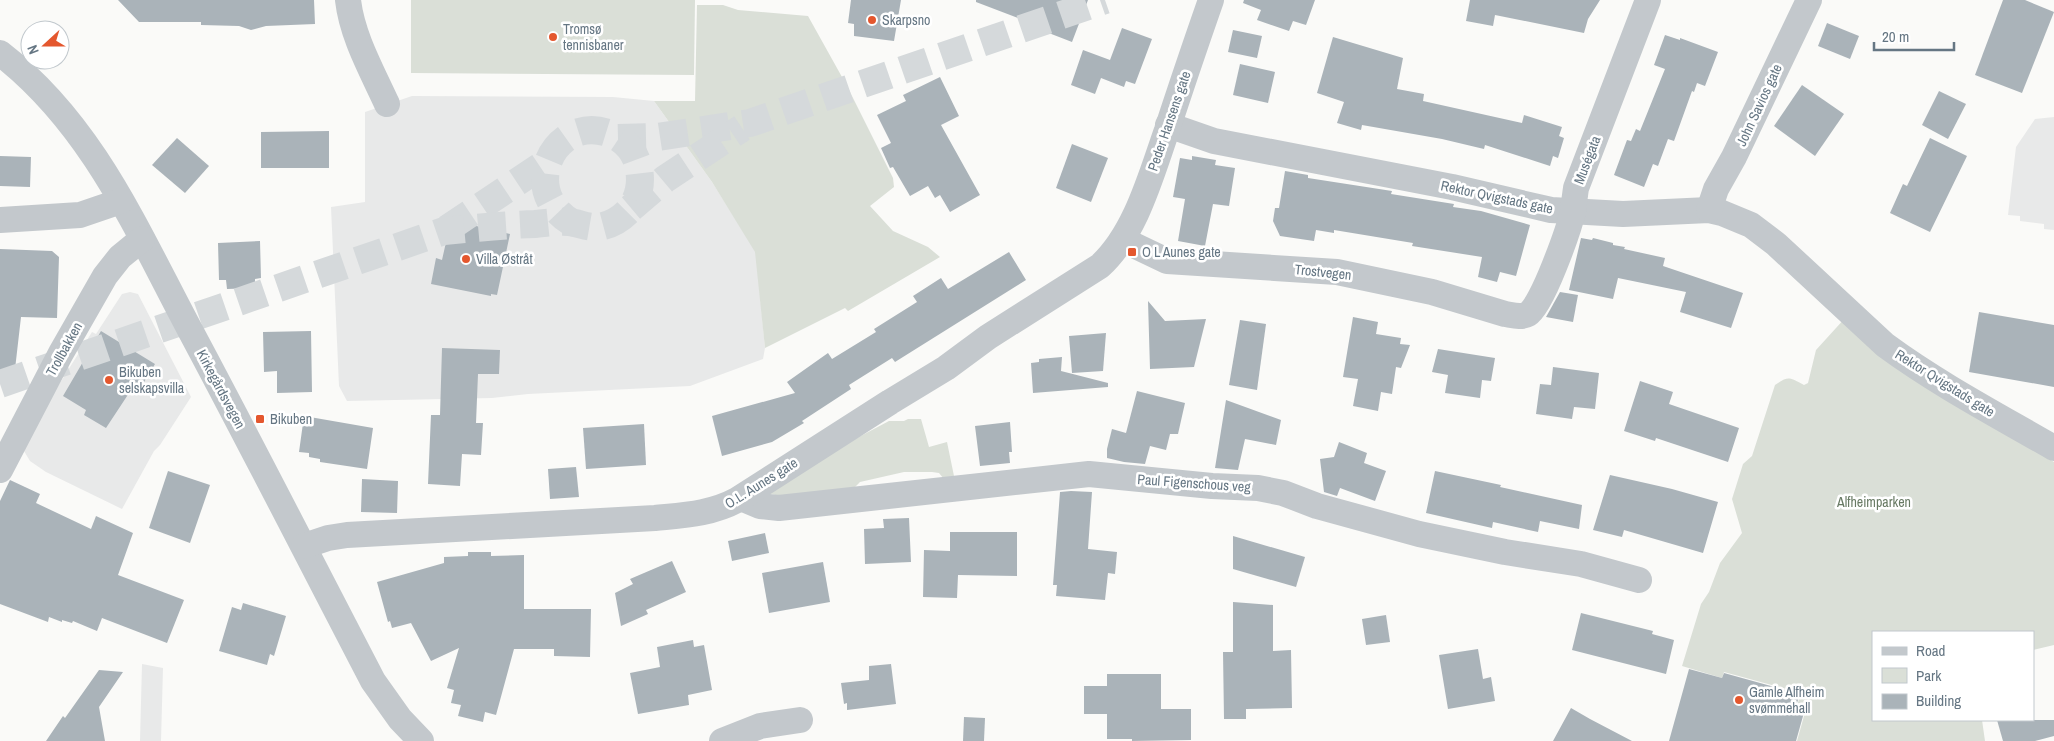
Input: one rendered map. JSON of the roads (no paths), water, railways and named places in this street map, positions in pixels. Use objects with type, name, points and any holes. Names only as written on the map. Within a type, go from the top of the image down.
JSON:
[{"type":"street","points":[[348,0],[351,18],[358,38],[388,104]]},
{"type":"street","name":"Peder Hansens gate","points":[[1123,240],[1130,228],[1168,125],[1211,0]]},
{"type":"street","name":"Muségata","points":[[1523,316],[1531,312],[1538,303],[1550,275],[1573,210],[1576,188],[1648,0]]},
{"type":"street","name":"John Savios gate","points":[[1710,210],[1716,189],[1734,158],[1809,0]]},
{"type":"street","name":"Kirkegårdsvegen","points":[[0,53],[38,84],[91,150],[142,239],[380,693],[400,720],[420,741]]},
{"type":"street","name":"Rektor Qvigstads gate","points":[[1168,125],[1214,141],[1452,187],[1537,207],[1623,214],[1710,210],[1736,218],[1762,233],[1886,344],[1917,368],[1970,401],[2054,448]]},
{"type":"street","points":[[0,220],[80,215],[121,201]]},
{"type":"street","name":"Trollbakken","points":[[0,470],[61,352],[105,276],[120,257],[142,239]]},
{"type":"street","name":"Trostvegen","points":[[1123,240],[1167,261],[1337,272],[1432,292],[1505,314],[1523,316]]},
{"type":"street","name":"O.L. Aunes gate","points":[[304,546],[328,538],[347,535],[655,518],[697,514],[720,509],[946,368],[988,337],[1100,266],[1123,240]]},
{"type":"street","name":"Paul Figenschous veg","points":[[740,498],[760,506],[779,508],[1089,474],[1212,486],[1258,488],[1283,493],[1316,506],[1419,534],[1506,552],[1581,564],[1639,580]]},
{"type":"street","points":[[722,741],[760,726],[800,720]]},
{"type":"tunnel","points":[[618,138],[658,137],[750,123],[1105,0]]},
{"type":"tunnel","points":[[631,208],[665,179],[742,128]]},
{"type":"tunnel","points":[[0,384],[444,231],[561,222],[595,227],[608,225],[621,218],[631,208],[638,193],[640,182],[635,156],[626,144],[615,136],[595,130],[577,133],[562,142],[551,156],[546,172],[546,190],[555,207],[571,222]]},
{"type":"tunnel","points":[[447,229],[547,162]]},
{"type":"place","name":"Skarpsno","points":[[872,20]]},
{"type":"place","name":"Tromsø tennisbaner","points":[[553,37]]},
{"type":"place","name":"O L Aunes gate","points":[[1132,252]]},
{"type":"place","name":"Villa Østråt","points":[[466,259]]},
{"type":"place","name":"Bikuben selskapsvilla","points":[[109,380]]},
{"type":"place","name":"Bikuben","points":[[260,419]]},
{"type":"place","name":"Gamle Alfheim svømmehall","points":[[1739,700]]},
{"type":"park label","name":"Alfheimparken","points":[[1874,502]]}]
